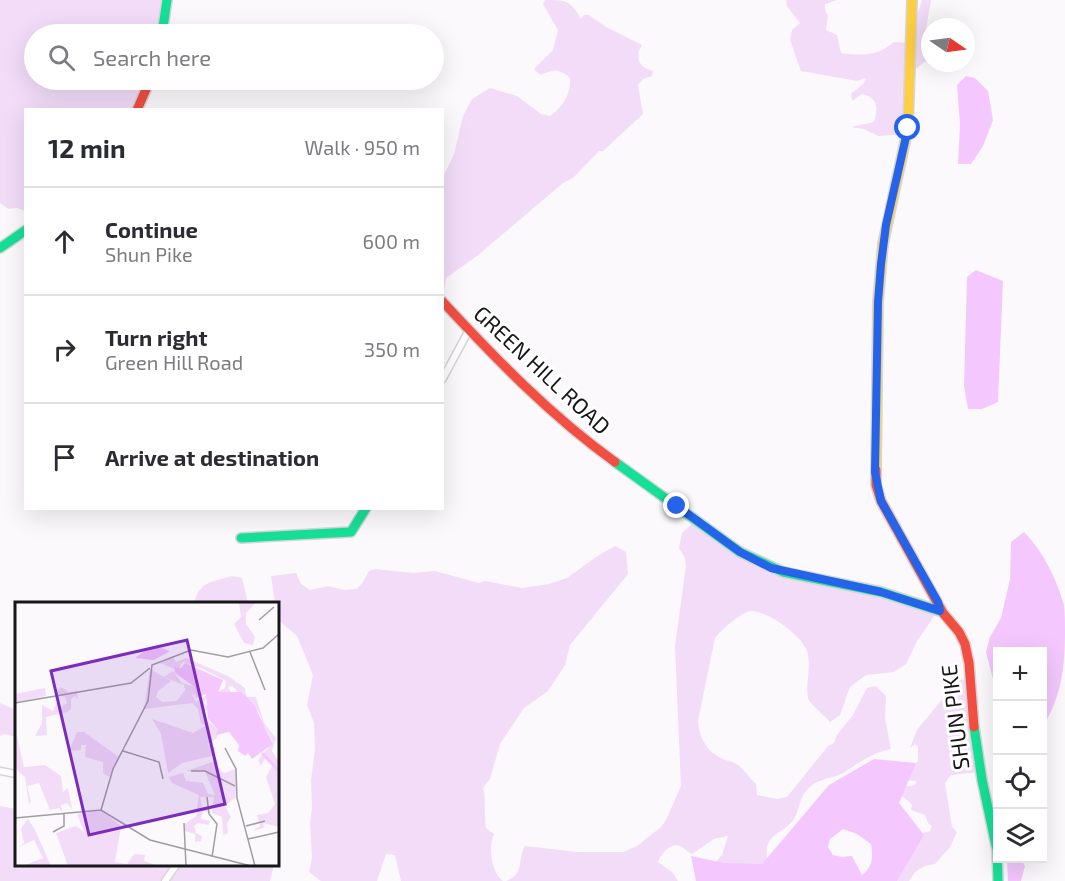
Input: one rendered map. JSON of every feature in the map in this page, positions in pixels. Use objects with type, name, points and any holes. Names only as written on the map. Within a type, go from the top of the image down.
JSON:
[{"type":"main road","points":[[163,24],[167,0]]},
{"type":"main road","name":"SHUN PIKE","points":[[912,0],[908,128],[886,225],[878,302],[875,472],[881,501],[938,602],[940,611],[960,633],[969,659],[972,719],[995,843],[998,881]]},
{"type":"main road","points":[[138,108],[146,90]]},
{"type":"main road","points":[[0,248],[24,231]]},
{"type":"main road","name":"GREEN HILL ROAD","points":[[444,303],[498,361],[580,437],[740,552],[783,572],[881,592],[940,611]]},
{"type":"main road","points":[[241,538],[351,532],[365,510]]},
{"type":"street","points":[[444,376],[469,330]]},
{"type":"street","points":[[0,771],[15,774]]},
{"type":"street","points":[[165,881],[176,866]]},
{"type":"shaded area","points":[[0,0],[165,0],[162,24],[24,24],[24,90],[146,90],[137,108],[24,108],[24,211],[17,208],[9,209],[0,203]]},
{"type":"shaded area","points":[[545,0],[567,2],[581,19],[584,15],[589,15],[606,27],[642,45],[638,54],[639,61],[648,70],[653,71],[652,76],[643,79],[638,85],[643,114],[603,151],[599,151],[573,178],[563,183],[477,256],[446,278],[444,291],[444,175],[454,154],[463,116],[472,99],[490,88],[517,96],[541,114],[550,116],[559,109],[568,95],[570,78],[556,71],[540,75],[534,69],[553,50],[558,30],[543,4]]},
{"type":"shaded area","points":[[786,0],[837,0],[825,4],[828,16],[826,30],[837,35],[841,53],[862,55],[882,50],[894,42],[911,43],[913,19],[918,13],[922,0],[931,0],[928,18],[921,18],[921,65],[910,79],[907,134],[878,136],[864,129],[851,127],[874,122],[876,104],[874,100],[862,94],[852,101],[851,94],[863,84],[866,78],[857,81],[801,71],[790,40],[792,30],[800,23],[787,6]]},
{"type":"shaded area","points":[[966,76],[975,78],[988,91],[993,120],[983,146],[971,164],[958,164],[960,124],[957,85]]},
{"type":"shaded area","points":[[976,270],[1003,281],[998,402],[982,409],[968,409],[964,386],[967,277]]},
{"type":"shaded area","points":[[695,521],[771,568],[823,579],[937,612],[917,641],[906,664],[894,672],[866,675],[850,687],[840,715],[830,722],[808,698],[807,651],[798,638],[775,620],[759,612],[752,611],[737,617],[715,638],[698,721],[702,739],[708,748],[717,756],[742,768],[756,784],[757,795],[777,799],[787,797],[828,746],[834,743],[837,735],[853,715],[867,688],[876,686],[886,696],[885,718],[891,749],[811,786],[803,795],[793,821],[769,841],[767,859],[761,867],[709,870],[722,855],[728,836],[714,839],[692,854],[676,845],[666,850],[658,862],[672,872],[678,881],[506,881],[516,875],[525,846],[577,852],[623,852],[637,846],[661,827],[666,820],[681,786],[675,646],[686,566],[685,558],[679,548],[682,533]]},
{"type":"shaded area","points":[[1024,532],[1048,566],[1064,605],[1063,670],[1058,693],[1047,720],[1047,647],[993,647],[993,679],[986,652],[990,637],[1001,618],[1010,579],[1011,542]]},
{"type":"shaded area","points":[[615,546],[626,552],[628,574],[570,645],[565,665],[548,691],[524,708],[500,744],[490,779],[483,788],[486,828],[494,834],[491,845],[493,866],[503,881],[401,881],[395,855],[386,854],[377,881],[321,881],[309,872],[312,857],[311,780],[315,749],[314,723],[307,705],[313,675],[297,636],[279,621],[279,602],[275,602],[271,576],[296,573],[301,584],[310,590],[329,586],[343,590],[357,589],[369,571],[375,569],[413,573],[435,571],[479,583],[485,581],[522,588],[549,584],[567,578]]},
{"type":"shaded area","points":[[232,576],[242,578],[248,602],[194,602],[203,586]]},
{"type":"shaded area","points":[[971,679],[979,772],[951,775],[945,783],[952,827],[957,832],[950,847],[935,864],[925,866],[915,872],[909,881],[897,881],[913,836],[930,831],[932,826],[925,815],[911,810],[912,804],[888,785],[916,784],[916,781],[905,780],[911,767],[918,761],[918,747],[915,744],[910,748],[917,730],[958,680]]},
{"type":"shaded area","points":[[0,703],[15,710],[15,737],[4,734],[0,736]]},
{"type":"shaded area","points":[[874,759],[916,763],[899,803],[924,835],[897,881],[696,881],[691,856],[724,863],[762,864],[829,785]],"holes":[[[843,829],[857,834],[871,844],[872,849],[870,865],[862,875],[852,856],[833,855],[828,847],[830,839]]]},
{"type":"shaded area","points":[[0,806],[15,809],[15,866],[274,866],[270,881],[0,881]]},
{"type":"shaded area","points":[[1007,863],[1023,863],[1025,866],[1021,881],[1008,881]]},
{"type":"traffic: fast","points":[[163,24],[167,0]]},
{"type":"traffic: fast","points":[[0,248],[24,231]]},
{"type":"traffic: fast","points":[[615,462],[740,552],[783,572],[881,592],[940,611]]},
{"type":"traffic: fast","points":[[241,538],[351,532],[365,510]]},
{"type":"traffic: fast","points":[[974,727],[982,780],[997,850],[998,881]]},
{"type":"traffic: slow","points":[[876,470],[878,302],[883,244],[908,128],[912,0]]},
{"type":"traffic: jam","points":[[138,108],[146,90]]},
{"type":"traffic: jam","points":[[444,303],[546,406],[615,462]]},
{"type":"traffic: jam","points":[[876,470],[876,485],[881,501],[943,613],[959,632],[965,644],[969,663],[974,727]]},
{"type":"route","points":[[677,506],[740,552],[771,568],[881,592],[940,611],[938,602],[881,501],[875,472],[878,302],[881,264],[886,225],[908,128]]}]
